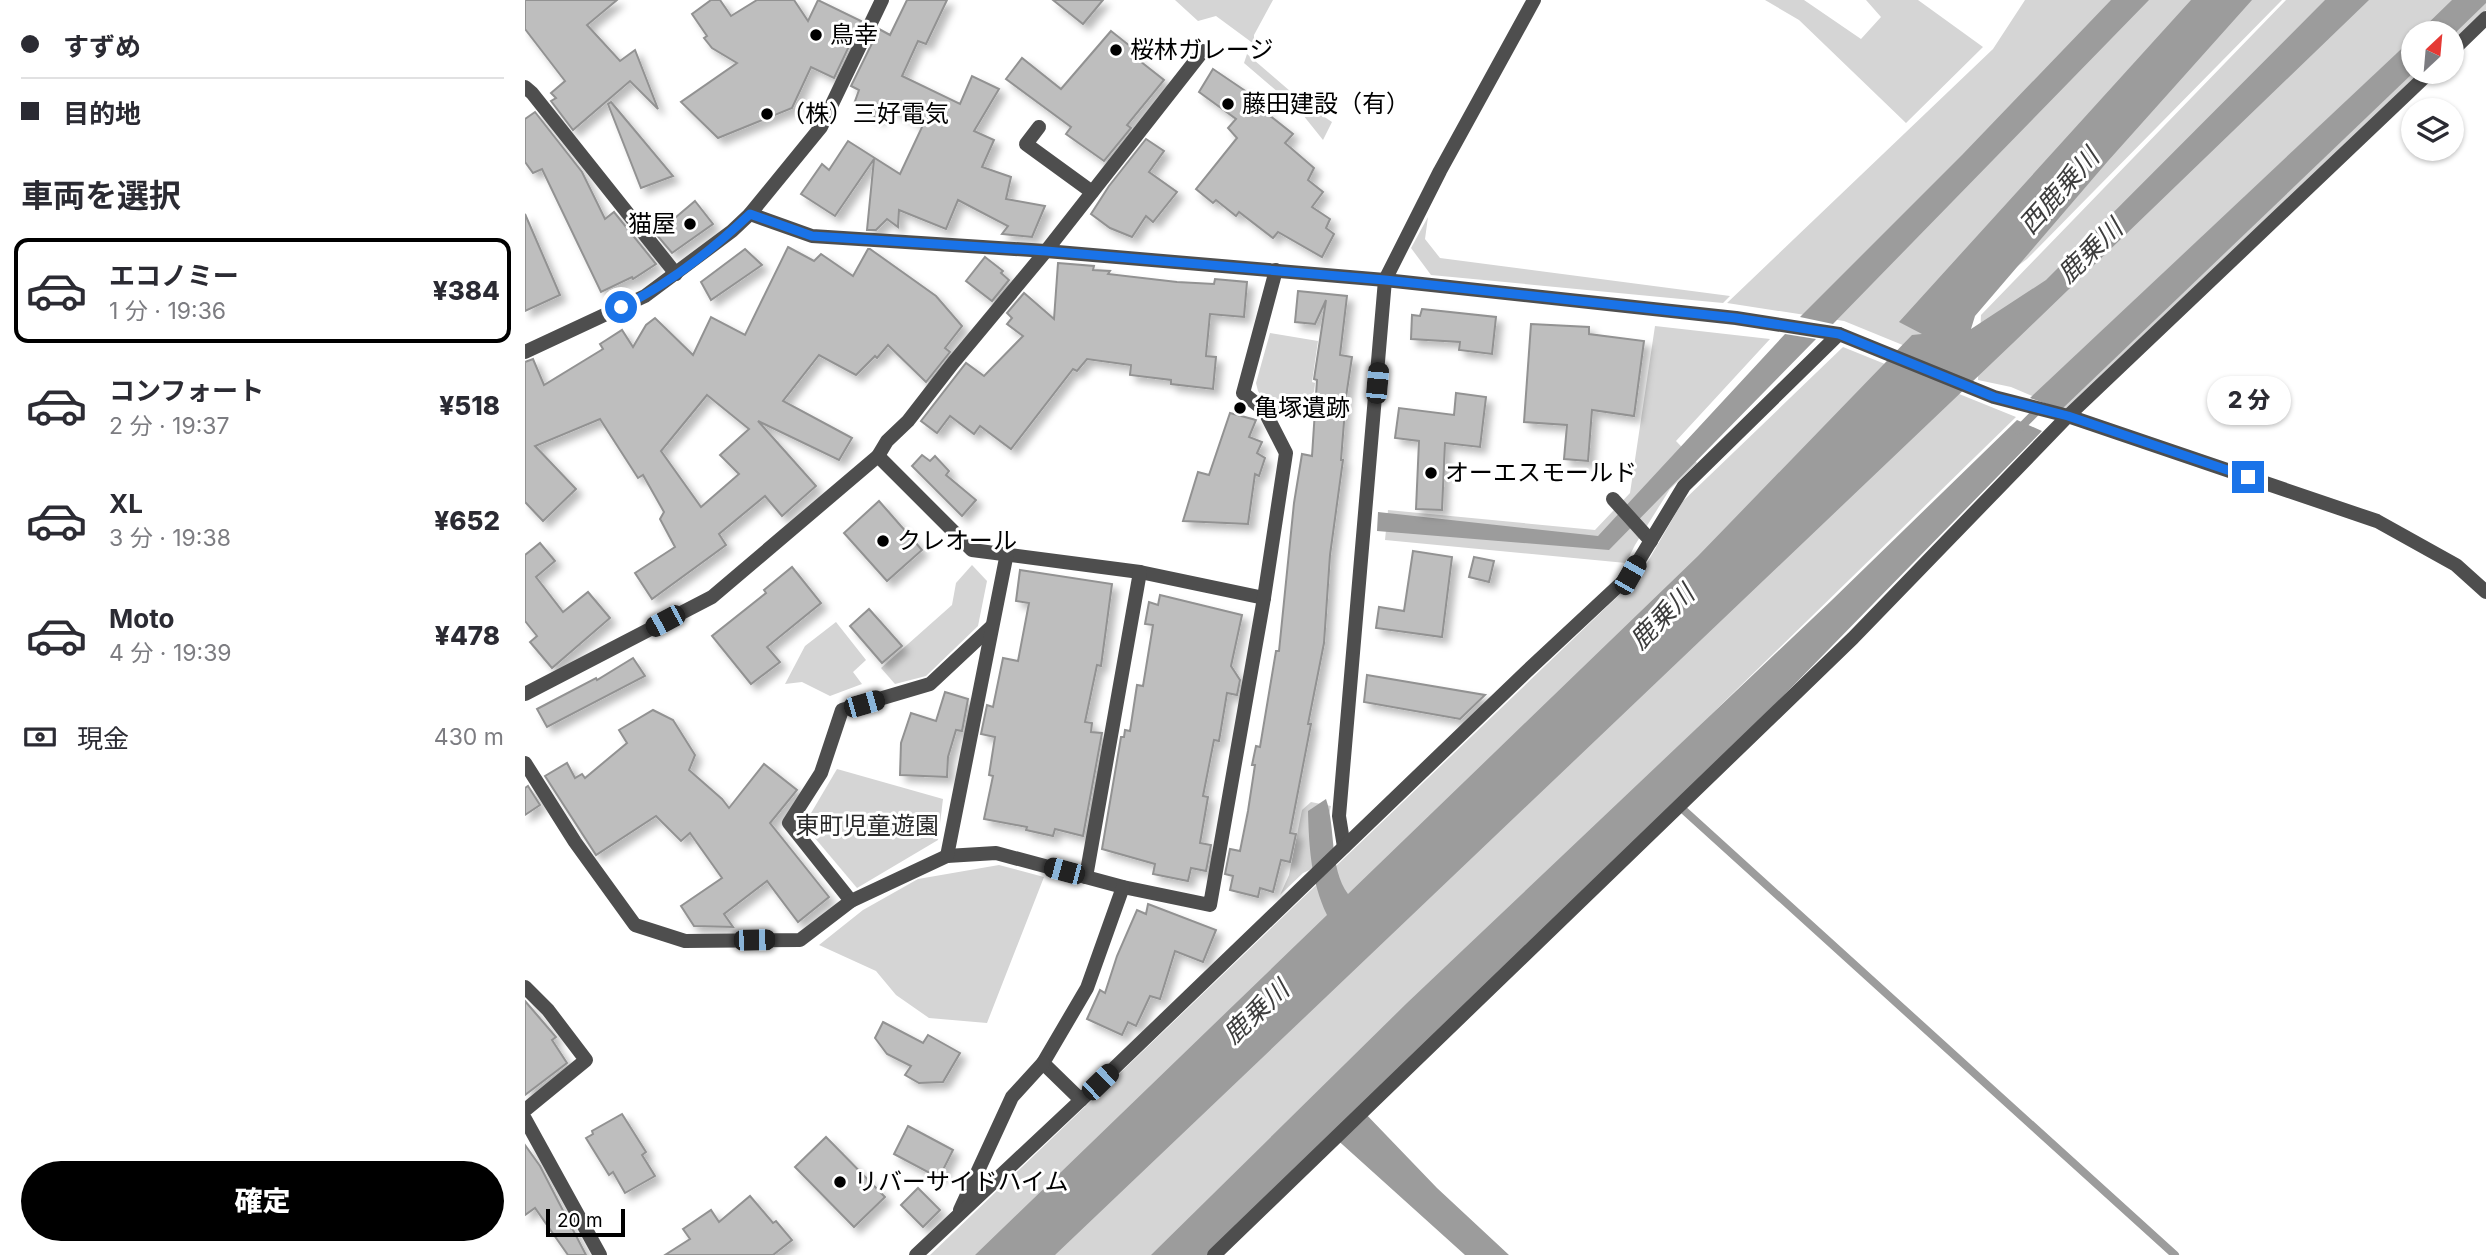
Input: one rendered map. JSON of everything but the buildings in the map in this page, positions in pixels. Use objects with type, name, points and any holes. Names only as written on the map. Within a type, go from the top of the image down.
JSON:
[{"type":"street","points":[[1344,847],[1339,817],[1385,280],[1440,171],[1534,0]]},
{"type":"street","points":[[525,352],[645,296],[732,231],[750,214],[821,127],[878,1]]},
{"type":"street","points":[[2464,39],[2486,18]]},
{"type":"street","points":[[525,694],[712,597],[879,456],[887,441],[908,421],[1046,251],[1203,51]]},
{"type":"street","points":[[1214,1255],[1853,638],[2068,416],[2417,84]]},
{"type":"street","points":[[525,87],[676,274]]},
{"type":"street","points":[[1039,127],[1026,144],[1092,192]]},
{"type":"street","points":[[750,214],[812,236],[1046,251],[1385,280],[1781,324],[1839,334],[1975,389],[2068,416],[2377,521],[2456,565],[2486,592]]},
{"type":"street","points":[[525,762],[575,842],[635,925],[685,941],[800,940],[851,901],[947,856],[996,853],[1123,887],[1210,905],[1264,598],[1286,453],[1264,410],[1244,393],[1276,270]]},
{"type":"street","points":[[916,1255],[1630,575],[1683,486],[1839,334]]},
{"type":"street","points":[[879,456],[972,550],[1140,572],[1264,598]]},
{"type":"street","points":[[1617,504],[1651,541]]},
{"type":"street","points":[[947,856],[1007,553]]},
{"type":"street","points":[[1086,877],[1140,572]]},
{"type":"street","points":[[851,901],[789,822],[821,773],[842,710],[930,684],[991,627]]},
{"type":"street","points":[[957,1216],[1012,1097],[1043,1063],[1087,988],[1123,887]]},
{"type":"street","points":[[525,987],[548,1010],[586,1060],[525,1110]]},
{"type":"street","points":[[1043,1063],[1081,1100]]},
{"type":"street","points":[[525,1119],[600,1255]]},
{"type":"green space","points":[[1175,0],[1273,0],[1254,35],[1254,44],[1216,16],[1198,21]]},
{"type":"green space","points":[[1765,0],[1804,0],[1861,39],[1881,17],[1866,0],[1918,0],[1983,47],[1906,123],[1799,20]]},
{"type":"green space","points":[[2025,0],[2282,0],[2027,259],[1910,348],[1844,321],[1727,303],[1993,49]]},
{"type":"green space","points":[[2286,0],[2486,0],[2486,10],[2464,31],[2464,21],[2401,21],[2401,84],[2409,84],[2068,411],[2011,387],[1978,380],[1981,315]]},
{"type":"green space","points":[[1247,54],[1305,104],[1332,122],[1323,140],[1299,110],[1244,63]]},
{"type":"green space","points":[[1428,217],[1425,239],[1440,258],[1730,296],[1723,303],[1431,275],[1411,248]]},
{"type":"green space","points":[[1655,326],[1770,339],[1676,441],[1697,463],[1670,489],[1626,563],[1385,540],[1388,510],[1595,530],[1630,493]]},
{"type":"green space","points":[[1270,333],[1318,341],[1312,382],[1315,383],[1314,392],[1278,418],[1258,391],[1256,383]]},
{"type":"green space","points":[[1843,347],[2016,417],[1473,947],[1168,1255],[930,1255],[1640,575],[1683,501]]},
{"type":"green space","points":[[972,565],[987,581],[978,626],[926,676],[895,684],[881,668],[952,605],[956,583]]},
{"type":"green space","points":[[836,622],[866,660],[853,672],[862,684],[830,696],[802,682],[785,684],[805,646]]},
{"type":"green space","name":"東町児童遊園","points":[[837,769],[943,799],[938,840],[857,888],[804,825]]},
{"type":"green space","points":[[1311,802],[1331,806],[1316,867],[1303,873],[1280,895],[1289,875],[1302,810]]},
{"type":"green space","points":[[999,865],[1044,877],[987,1023],[929,1018],[896,995],[876,971],[819,945],[863,910],[918,879]]},
{"type":"water","points":[[2111,0],[2149,0],[1833,324],[1800,317],[1962,155]]},
{"type":"water","points":[[2191,0],[2252,0],[2108,161],[1975,316],[1971,329],[2046,280],[2325,0],[2369,0],[2013,343],[1055,1255],[975,1255],[1327,915],[1317,890],[1312,864],[1308,811],[1326,799],[1335,860],[1348,894],[1698,556],[1912,335],[1922,334],[1899,322]]},
{"type":"water","points":[[2452,0],[2486,0],[2464,24],[2464,21],[2430,21]]},
{"type":"water","points":[[2401,49],[2401,84],[2062,409],[2030,398]]},
{"type":"water","points":[[1785,334],[1816,339],[1609,550],[1377,531],[1378,512],[1598,536]]},
{"type":"water","points":[[2017,420],[2042,431],[1752,728],[1361,1109],[1437,1188],[1509,1255],[1465,1255],[1333,1136],[1211,1255],[1151,1255],[1407,1003],[1832,600]]},
{"type":"waterway","points":[[2018,430],[2041,407]]},
{"type":"waterway","points":[[1677,804],[2175,1255]]},
{"type":"place","name":"鳥幸","points":[[816,35]]},
{"type":"place","name":"桜林ガレージ","points":[[1116,50]]},
{"type":"place","name":"藤田建設（有）","points":[[1228,104]]},
{"type":"place","name":"（株）三好電気","points":[[767,114]]},
{"type":"place","name":"猫屋","points":[[690,224]]},
{"type":"place","name":"亀塚遺跡","points":[[1240,408]]},
{"type":"place","name":"オーエスモールド","points":[[1431,473]]},
{"type":"place","name":"クレオール","points":[[883,541]]},
{"type":"place","name":"リバーサイドハイム","points":[[840,1182]]},
{"type":"route","points":[[621,307],[645,296],[676,274],[750,214],[812,236],[1046,251],[1385,280],[1736,318],[1839,334],[1994,397],[2068,416],[2248,477]]},
{"type":"water label","name":"西鹿乗川","points":[[2059,191]]},
{"type":"water label","name":"鹿乗川","points":[[2090,251]]},
{"type":"water label","name":"鹿乗川","points":[[1662,617]]},
{"type":"water label","name":"鹿乗川","points":[[1256,1012]]}]
